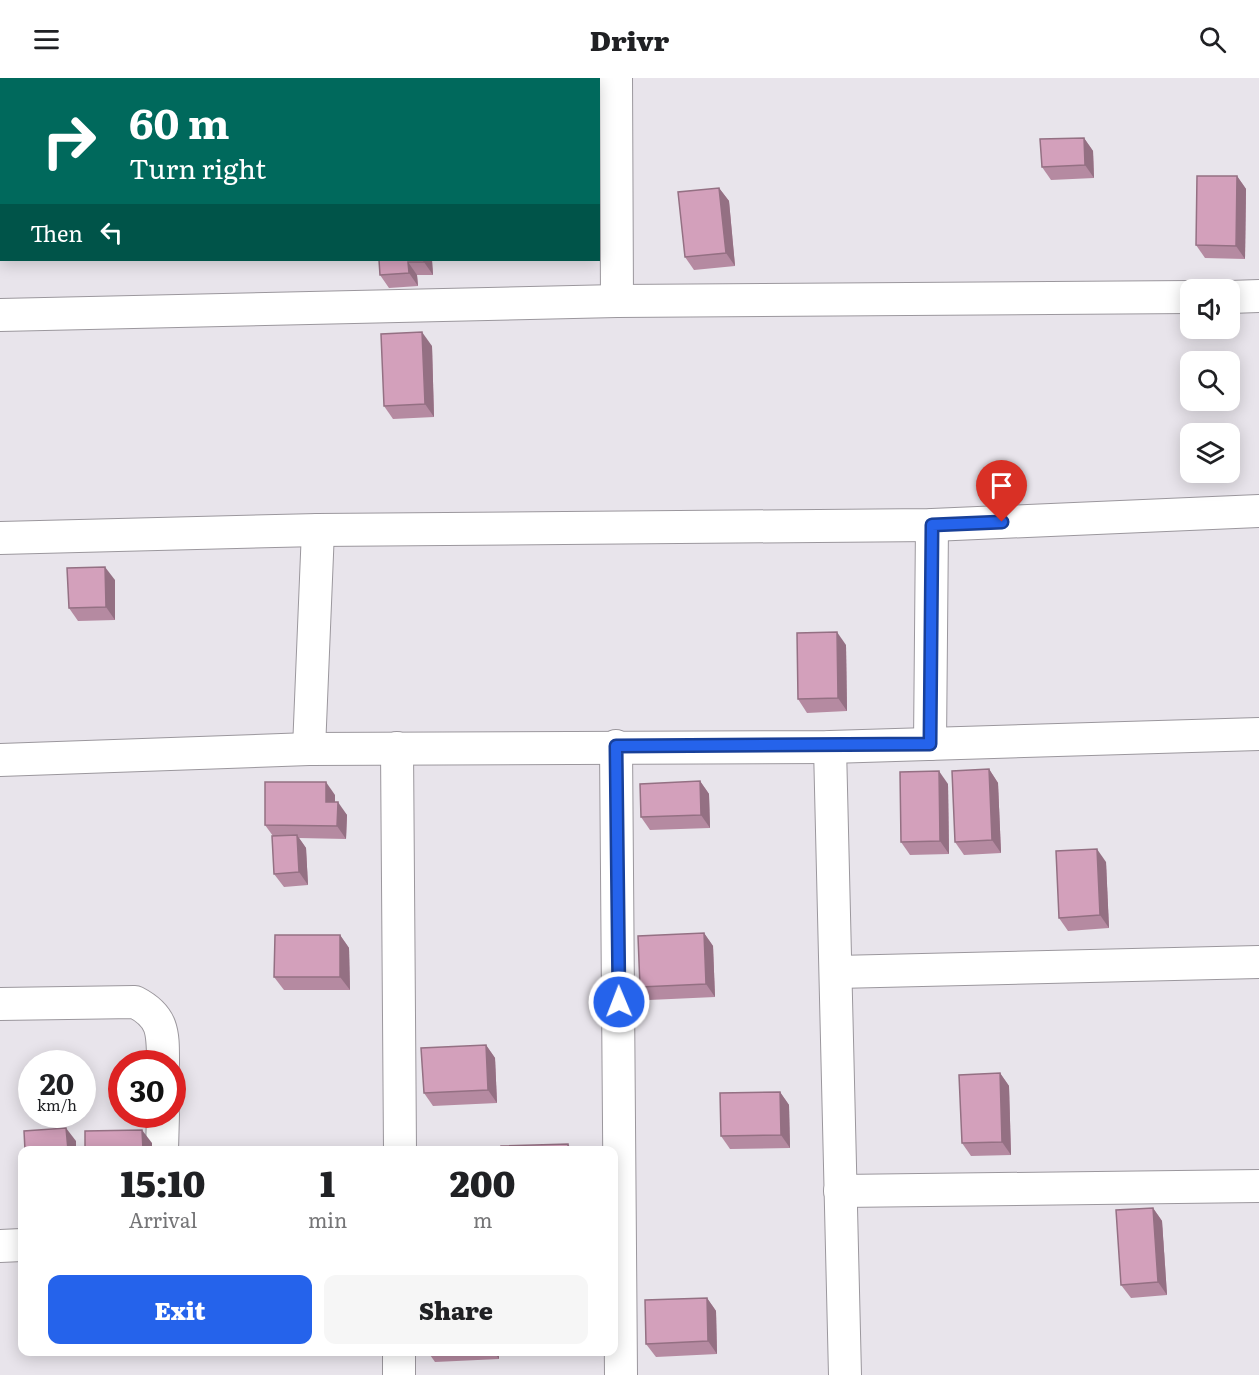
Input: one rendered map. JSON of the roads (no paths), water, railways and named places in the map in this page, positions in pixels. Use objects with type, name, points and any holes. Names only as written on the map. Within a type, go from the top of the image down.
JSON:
[{"type":"street","points":[[616,78],[617,301]]},
{"type":"street","points":[[1240,297],[1259,296]]},
{"type":"street","points":[[0,315],[617,301],[1180,297]]},
{"type":"street","points":[[0,538],[318,530],[932,525],[1259,511]]},
{"type":"street","points":[[930,744],[932,525]]},
{"type":"street","points":[[309,749],[318,530]]},
{"type":"street","points":[[0,760],[309,749],[616,746],[830,747],[1259,734]]},
{"type":"street","points":[[616,746],[621,1375]]},
{"type":"street","points":[[830,747],[845,1375]]},
{"type":"street","points":[[397,748],[400,1146]]},
{"type":"street","points":[[837,972],[1259,962]]},
{"type":"street","points":[[0,1004],[135,1002],[148,1009],[159,1021],[163,1050]]},
{"type":"street","points":[[162,1146],[163,1128]]},
{"type":"street","points":[[840,1191],[1259,1186]]},
{"type":"street","points":[[0,1246],[18,1245]]},
{"type":"street","points":[[399,1356],[399,1375]]}]
